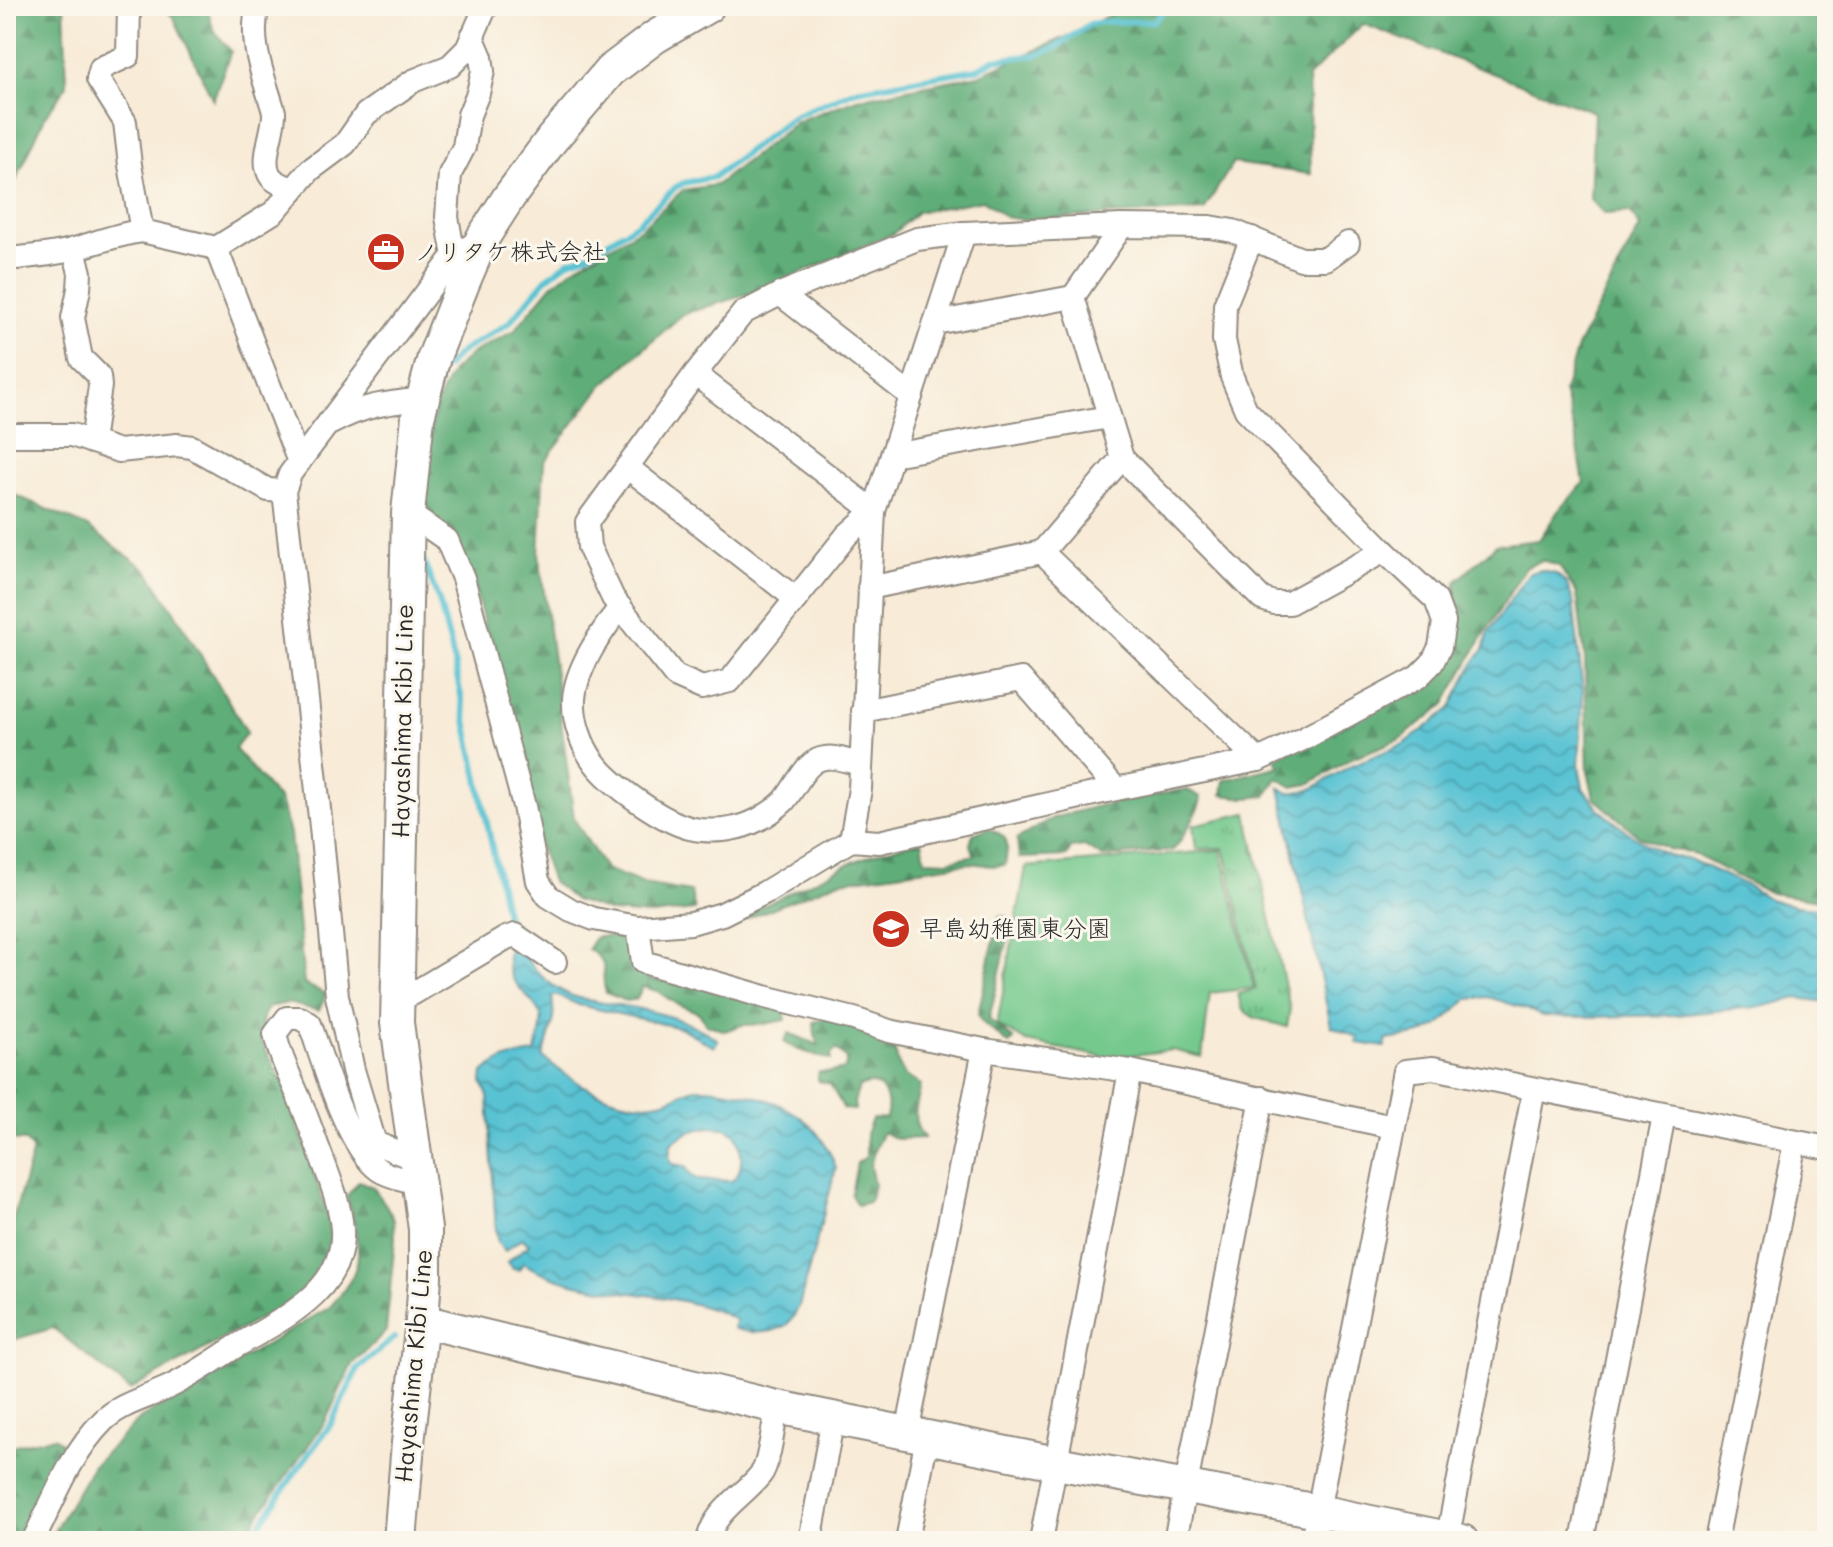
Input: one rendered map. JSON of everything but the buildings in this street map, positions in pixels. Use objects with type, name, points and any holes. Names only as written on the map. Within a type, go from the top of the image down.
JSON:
[{"type":"main road","name":"Hayashima Kibi Line","points":[[400,1541],[425,1277],[425,1229],[419,1172],[397,1023],[408,513],[418,417],[444,331],[482,239],[509,197],[552,139],[610,71],[655,37],[708,6]]},
{"type":"main road","points":[[422,1321],[777,1407],[1185,1486],[1315,1526],[1452,1540]]},
{"type":"street","points":[[129,6],[128,56],[101,68],[98,79],[125,122],[142,231]]},
{"type":"street","points":[[258,6],[254,20],[254,42],[275,123],[266,155],[266,169],[272,179],[293,190]]},
{"type":"street","points":[[6,259],[74,249],[119,234],[142,231],[216,248],[274,212],[310,170],[345,144],[366,114],[413,81],[450,66],[467,49],[486,6]]},
{"type":"street","points":[[454,256],[447,217],[450,174],[464,147],[469,115],[483,71],[472,36]]},
{"type":"street","points":[[935,323],[1073,297],[1122,226]]},
{"type":"street","points":[[874,511],[847,535],[730,681],[702,688],[675,676],[613,598],[589,547],[587,522],[743,313],[780,294],[917,239],[964,233],[1122,226],[1210,227],[1233,231],[1301,259],[1326,259],[1348,243]]},
{"type":"street","points":[[851,840],[860,789],[874,511],[964,233]]},
{"type":"street","points":[[408,513],[447,540],[463,578],[524,806],[538,881],[548,896],[594,919],[638,927],[691,923],[722,914],[764,893],[851,840],[879,842],[1258,760],[1418,677],[1432,663],[1440,647],[1444,622],[1436,600],[1246,410],[1232,377],[1224,340],[1225,305],[1252,238]]},
{"type":"street","points":[[419,1172],[375,1143],[353,1070],[337,996],[284,491],[290,474],[454,256],[482,239]]},
{"type":"street","points":[[216,248],[299,462]]},
{"type":"street","points":[[74,249],[80,273],[73,318],[81,358],[99,376],[100,386],[92,442]]},
{"type":"street","points":[[780,294],[911,396]]},
{"type":"street","points":[[1073,297],[1122,458],[1262,599],[1289,603],[1384,551]]},
{"type":"street","points":[[695,374],[874,511]]},
{"type":"street","points":[[327,425],[355,411],[382,403],[423,399]]},
{"type":"street","points":[[892,455],[1109,417]]},
{"type":"street","points":[[6,435],[72,435],[119,451],[177,445],[192,447],[268,490],[284,491]]},
{"type":"street","points":[[869,588],[1042,552],[1122,458]]},
{"type":"street","points":[[627,467],[796,599]]},
{"type":"street","points":[[1042,552],[1258,760]]},
{"type":"street","points":[[620,607],[596,639],[580,675],[574,697],[576,728],[593,761],[613,783],[658,815],[693,829],[730,830],[760,819],[783,802],[813,762],[825,757],[861,764]]},
{"type":"street","points":[[863,711],[1021,679],[1116,789]]},
{"type":"street","points":[[638,927],[643,962],[889,1031],[984,1050],[1130,1071],[1393,1127]]},
{"type":"street","points":[[397,998],[412,994],[510,936],[515,935],[555,962]]},
{"type":"street","points":[[33,1541],[77,1452],[105,1419],[169,1387],[302,1306],[332,1272],[340,1253],[341,1215],[328,1173],[278,1048],[275,1034],[287,1018],[300,1018],[310,1024],[336,1098],[360,1150],[380,1171],[419,1172]]},
{"type":"street","points":[[907,1541],[917,1435],[984,1050]]},
{"type":"street","points":[[1315,1526],[1405,1071],[1433,1068],[1827,1148]]},
{"type":"street","points":[[1041,1541],[1130,1071]]},
{"type":"street","points":[[1452,1540],[1534,1089]]},
{"type":"street","points":[[1175,1541],[1262,1098]]},
{"type":"street","points":[[1582,1541],[1664,1116]]},
{"type":"street","points":[[1716,1541],[1795,1142]]},
{"type":"street","points":[[708,1541],[709,1531],[723,1512],[764,1471],[777,1407]]},
{"type":"street","points":[[810,1541],[833,1418]]},
{"type":"green space","points":[[6,6],[64,6],[67,85],[45,117],[6,206]]},
{"type":"green space","points":[[162,6],[208,6],[215,31],[231,51],[213,100],[174,18]]},
{"type":"green space","points":[[1127,6],[1827,6],[1827,901],[1770,893],[1690,852],[1671,850],[1640,837],[1594,798],[1588,771],[1585,660],[1577,594],[1559,566],[1542,560],[1525,568],[1445,704],[1400,739],[1352,758],[1309,784],[1293,787],[1277,778],[1266,796],[1245,798],[1222,795],[1224,780],[1280,766],[1275,758],[1356,720],[1452,635],[1456,582],[1496,545],[1539,540],[1558,511],[1584,483],[1564,392],[1577,347],[1640,227],[1630,212],[1604,214],[1590,199],[1594,112],[1363,24],[1308,77],[1311,174],[1233,163],[1204,210],[1023,220],[1006,217],[983,200],[917,212],[893,234],[758,291],[683,314],[603,385],[544,462],[539,554],[574,819],[605,869],[644,884],[691,892],[695,910],[651,915],[611,912],[575,900],[552,882],[539,845],[471,572],[423,514],[429,437],[437,402],[452,372],[472,353],[514,331],[552,285],[572,269],[640,229],[683,190],[716,185],[798,121],[857,99],[979,75],[1073,34]]},
{"type":"green space","points":[[6,491],[86,526],[147,570],[182,624],[247,732],[235,749],[280,801],[290,833],[304,984],[326,994],[319,1011],[288,1003],[269,1007],[262,1022],[262,1043],[285,1086],[329,1219],[330,1244],[326,1262],[301,1296],[130,1390],[53,1328],[6,1342],[6,1236],[33,1150],[25,1141],[12,1140],[6,1120]]},
{"type":"green space","points":[[1186,789],[1201,797],[1200,802],[1173,850],[1103,857],[1084,846],[1071,848],[1067,856],[1019,858],[1017,839],[1053,818]]},
{"type":"green space","points":[[1247,813],[1290,1009],[1287,1027],[1253,1017],[1242,1009],[1238,994],[1256,989],[1224,848],[1196,849],[1193,825]]},
{"type":"green space","points":[[988,828],[1001,834],[1006,841],[1005,865],[969,863],[840,881],[744,920],[742,916],[848,864],[884,850],[922,841],[925,860],[948,861],[975,855],[970,845],[973,834]]},
{"type":"green space","points":[[1221,850],[1254,988],[1210,993],[1202,1057],[1172,1050],[1109,1058],[1027,1042],[997,1025],[1026,867]]},
{"type":"green space","points":[[999,916],[1009,917],[1010,929],[989,1019],[1014,1040],[1009,1044],[982,1022],[978,1014]]},
{"type":"green space","points":[[613,936],[625,942],[635,967],[648,979],[705,988],[784,1010],[786,1020],[742,1025],[725,1031],[706,1024],[699,1013],[657,991],[642,987],[637,999],[626,1001],[606,993],[601,960],[588,949],[595,937]]},
{"type":"green space","points":[[827,1018],[884,1035],[894,1046],[905,1076],[921,1085],[915,1119],[924,1138],[896,1139],[883,1132],[870,1166],[874,1185],[869,1202],[857,1205],[851,1195],[857,1163],[866,1157],[866,1134],[872,1119],[886,1118],[886,1097],[879,1087],[867,1084],[859,1087],[855,1110],[844,1109],[830,1084],[818,1081],[818,1072],[845,1069],[847,1059],[836,1049],[831,1060],[784,1042],[789,1033],[818,1045],[814,1022]]},
{"type":"green space","points":[[359,1181],[373,1187],[394,1220],[386,1331],[352,1364],[325,1422],[242,1541],[48,1541],[93,1465],[141,1418],[330,1307],[349,1282],[358,1260],[357,1238],[347,1196]]},
{"type":"green space","points":[[54,1437],[66,1447],[22,1541],[6,1541],[6,1447]]},
{"type":"water","points":[[1541,570],[1556,574],[1566,582],[1573,601],[1583,691],[1579,766],[1583,788],[1598,808],[1647,845],[1672,857],[1687,858],[1771,900],[1827,909],[1827,1002],[1797,998],[1765,1006],[1676,1015],[1583,1017],[1542,1016],[1488,997],[1468,999],[1439,1025],[1421,1034],[1387,1040],[1385,1047],[1357,1043],[1358,1037],[1331,1026],[1280,788],[1289,793],[1310,790],[1352,765],[1404,744],[1450,709],[1484,649],[1489,632],[1528,574]]},
{"type":"water","points":[[517,944],[539,974],[570,995],[671,1017],[718,1040],[714,1047],[681,1028],[552,996],[554,1019],[543,1057],[575,1081],[608,1097],[638,1104],[662,1102],[694,1088],[741,1093],[787,1109],[811,1126],[821,1138],[836,1168],[799,1306],[786,1325],[764,1332],[740,1330],[733,1328],[736,1320],[684,1301],[601,1289],[548,1275],[523,1263],[519,1270],[513,1269],[507,1262],[529,1245],[522,1238],[505,1251],[498,1243],[488,1096],[482,1082],[483,1073],[501,1061],[535,1053],[542,1020],[537,1007],[516,984],[510,972],[510,945]],"holes":[[[713,1127],[730,1130],[739,1143],[740,1167],[731,1181],[699,1180],[685,1166],[672,1164],[669,1157],[671,1144],[680,1137],[694,1130]]]},
{"type":"waterway","points":[[445,368],[461,352],[509,323],[546,279],[569,261],[587,255],[638,223],[676,187],[714,177],[794,116],[856,90],[977,69],[994,60],[1037,55],[1055,48],[1090,24],[1154,21],[1168,6]]},
{"type":"waterway","points":[[423,560],[439,601],[451,647],[510,934]]},
{"type":"waterway","points":[[249,1541],[331,1424],[358,1368],[394,1338]]},
{"type":"place","name":"ノリタケ株式会社","points":[[386,252]]},
{"type":"place","name":"早島幼稚園東分園","points":[[891,929]]}]
